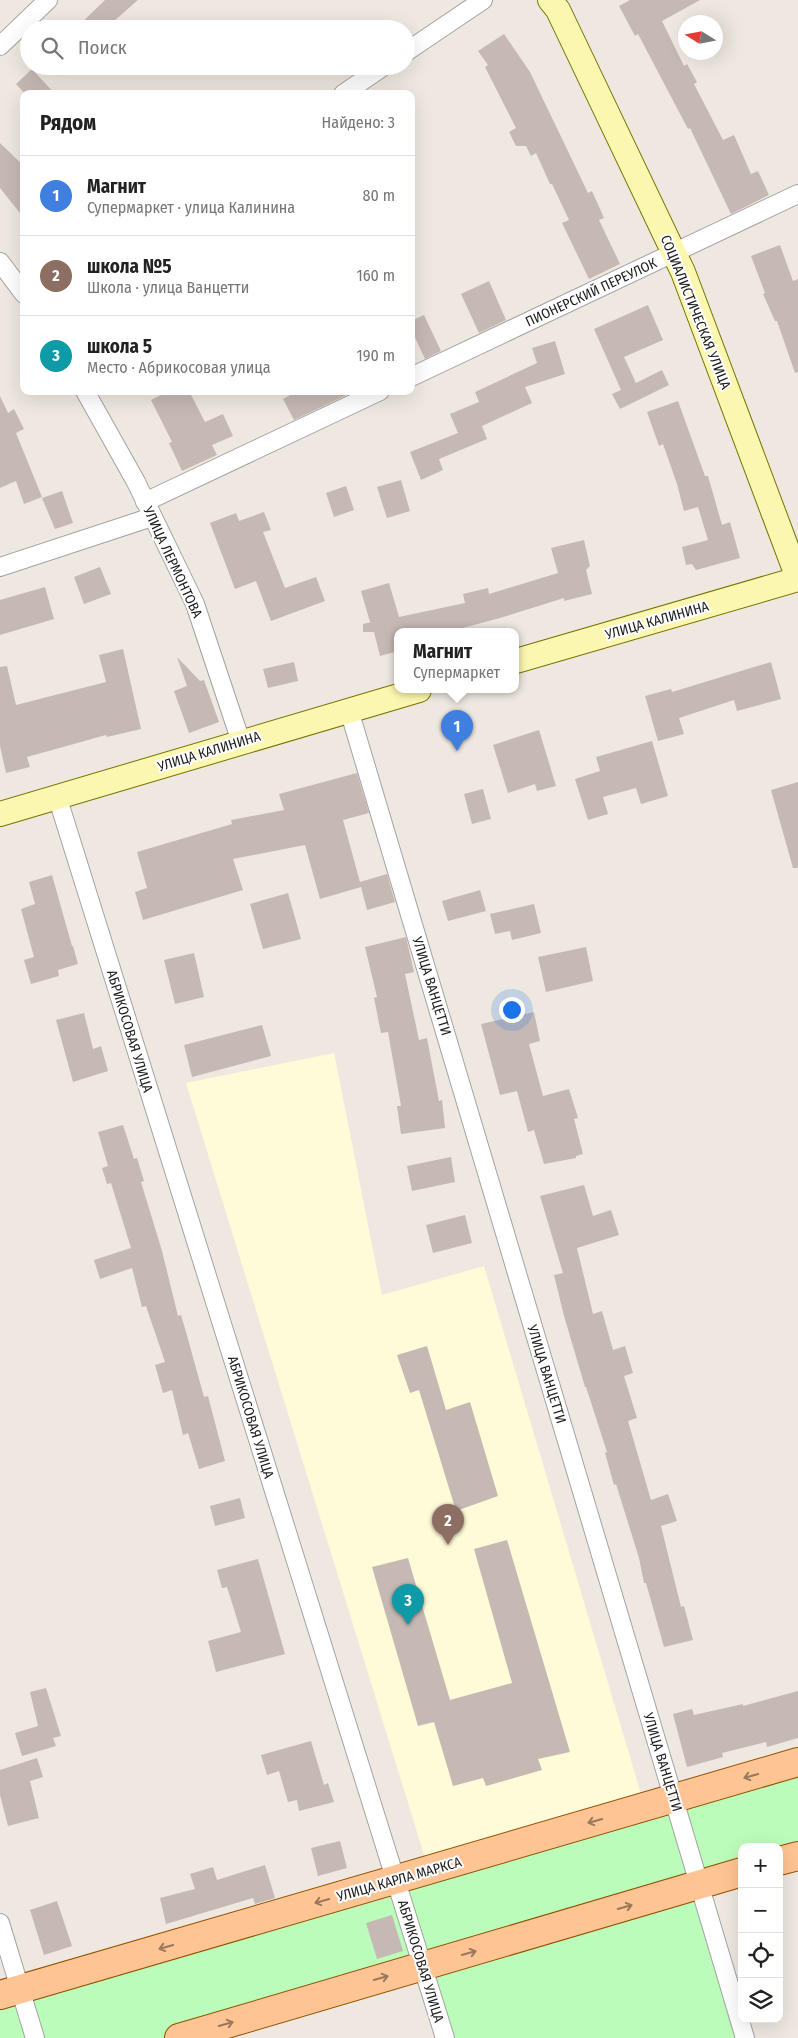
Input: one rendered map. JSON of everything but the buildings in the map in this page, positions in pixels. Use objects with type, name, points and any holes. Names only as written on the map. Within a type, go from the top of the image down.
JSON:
[{"type":"main road","name":"СОЦИАЛИСТИЧЕСКАЯ УЛИЦА","points":[[550,0],[558,10],[683,272],[798,578]]},
{"type":"main road","name":"УЛИЦА КАЛИНИНА","points":[[519,661],[798,578]]},
{"type":"main road","name":"УЛИЦА КАЛИНИНА","points":[[0,814],[409,693]]},
{"type":"main road","name":"УЛИЦА КАРЛА МАРКСА","points":[[10,1992],[798,1762]]},
{"type":"main road","points":[[783,1860],[798,1856]]},
{"type":"main road","points":[[179,2038],[738,1873]]},
{"type":"street","points":[[27,20],[48,0]]},
{"type":"street","points":[[415,46],[483,0]]},
{"type":"street","points":[[0,46],[20,27]]},
{"type":"street","points":[[349,90],[371,75]]},
{"type":"street","name":"ПИОНЕРСКИЙ ПЕРЕУЛОК","points":[[415,374],[798,194]]},
{"type":"street","points":[[0,262],[20,289]]},
{"type":"street","name":"УЛИЦА ЛЕРМОНТОВА","points":[[87,395],[149,509],[195,604],[241,742]]},
{"type":"street","points":[[0,567],[149,509],[372,395]]},
{"type":"street","name":"УЛИЦА ВАНЦЕТТИ","points":[[350,710],[745,2038]]},
{"type":"street","name":"АБРИКОСОВАЯ УЛИЦА","points":[[58,796],[445,2038]]},
{"type":"street","points":[[0,1923],[10,1992],[35,2038]]},
{"type":"shaded area","points":[[334,1053],[382,1295],[484,1266],[641,1794],[426,1861],[186,1083]]},
{"type":"green space","points":[[798,1761],[798,1856],[783,1849],[783,1843],[738,1843],[738,1873],[699,1885],[738,2015],[738,2023],[740,2023],[745,2038],[445,2038],[422,1967],[179,2038],[0,2038],[0,1992]]},
{"type":"place","name":"Магнит","points":[[457,751]]},
{"type":"place","name":"школа №5","points":[[448,1545]]},
{"type":"place","name":"школа 5","points":[[408,1625]]}]
